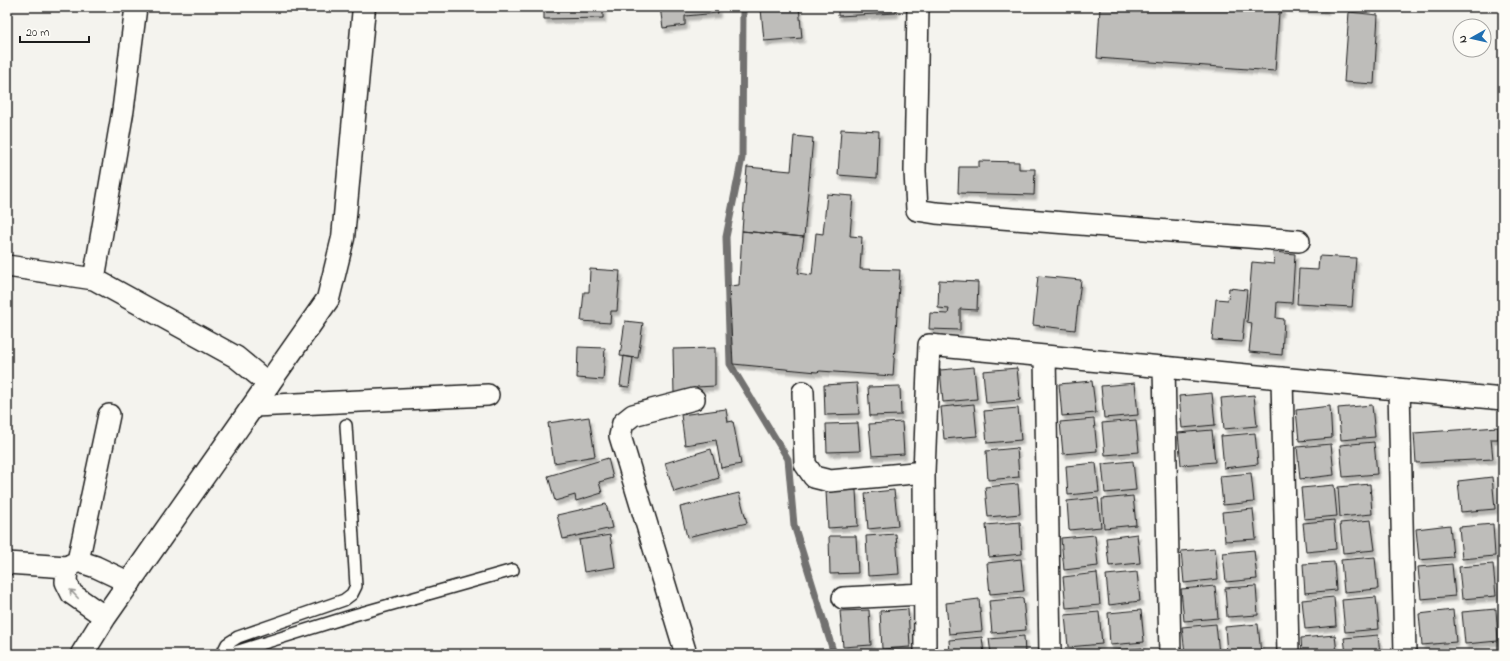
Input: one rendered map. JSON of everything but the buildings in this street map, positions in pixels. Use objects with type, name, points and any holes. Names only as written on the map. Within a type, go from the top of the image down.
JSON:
[{"type":"street","points":[[94,279],[123,110],[136,7]]},
{"type":"street","points":[[82,654],[105,617],[328,299],[340,253],[344,230],[364,7]]},
{"type":"street","points":[[918,7],[915,172],[917,210],[1299,241]]},
{"type":"street","points":[[7,266],[94,279],[236,357],[269,384]]},
{"type":"street","points":[[925,654],[924,472],[929,345],[1503,399]]},
{"type":"street","points":[[1045,356],[1050,654]]},
{"type":"street","points":[[1164,367],[1170,654]]},
{"type":"street","points":[[1282,378],[1288,654]]},
{"type":"street","points":[[1399,389],[1405,654]]},
{"type":"street","points":[[802,392],[805,464],[814,477],[830,481],[924,472]]},
{"type":"street","points":[[254,406],[488,395]]},
{"type":"street","points":[[686,654],[620,436],[623,423],[633,415],[694,399]]},
{"type":"street","points":[[105,617],[72,594],[66,582],[73,564],[109,415]]},
{"type":"street","points":[[7,563],[73,564],[96,567],[130,583]]},
{"type":"street","points":[[843,598],[924,594]]},
{"type":"lane","points":[[222,654],[227,644],[238,637],[344,600],[352,594],[356,586],[346,425]]},
{"type":"lane","points":[[229,654],[354,615],[513,570]]},
{"type":"waterway","points":[[743,7],[742,158],[726,237],[730,364],[788,459],[794,525],[834,654]]}]
